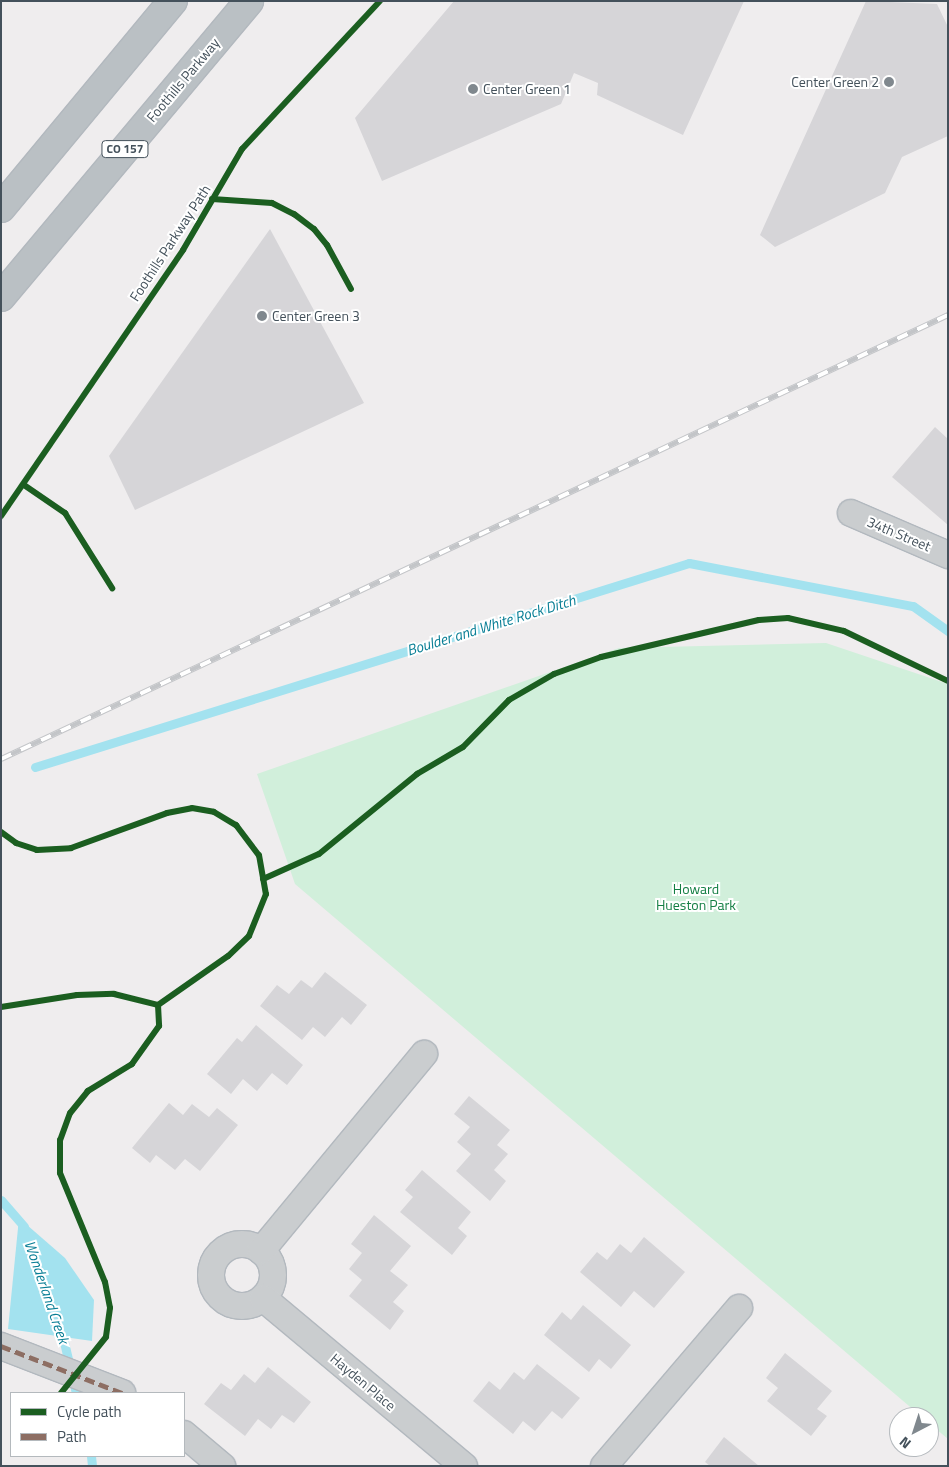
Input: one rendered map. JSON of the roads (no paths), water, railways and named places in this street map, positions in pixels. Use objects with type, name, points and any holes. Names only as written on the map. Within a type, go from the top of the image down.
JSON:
[{"type":"highway","points":[[1,208],[173,1]]},
{"type":"highway","name":"Foothills Parkway","points":[[1,297],[249,1]]},
{"type":"street","name":"34th Street","points":[[851,514],[948,555]]},
{"type":"street","points":[[261,1250],[424,1054]]},
{"type":"street","points":[[241,1244],[261,1250],[268,1258],[274,1278],[263,1298],[248,1306],[228,1303],[220,1297],[212,1279],[216,1260],[231,1246],[241,1244]]},
{"type":"street","name":"Hayden Place","points":[[263,1298],[464,1466]]},
{"type":"street","points":[[604,1466],[739,1308]]},
{"type":"street","points":[[1,1346],[119,1392]]},
{"type":"street","points":[[185,1435],[222,1466]]},
{"type":"water","points":[[19,1218],[65,1258],[94,1300],[92,1341],[8,1329]]},
{"type":"waterway","name":"Boulder and White Rock Ditch","points":[[35,767],[689,563],[913,606],[948,631]]},
{"type":"waterway","name":"Wonderland Creek","points":[[1,1200],[24,1226]]},
{"type":"waterway","name":"Wonderland Creek","points":[[60,1325],[76,1392]]},
{"type":"waterway","name":"Wonderland Creek","points":[[91,1457],[92,1466]]},
{"type":"railway","points":[[1,759],[948,315]]},
{"type":"place","name":"Center Green 2","points":[[889,82]]},
{"type":"place","name":"Center Green 1","points":[[473,89]]},
{"type":"place","name":"Center Green 3","points":[[262,316]]},
{"type":"park label","name":"Howard Hueston Park","points":[[696,898]]}]
